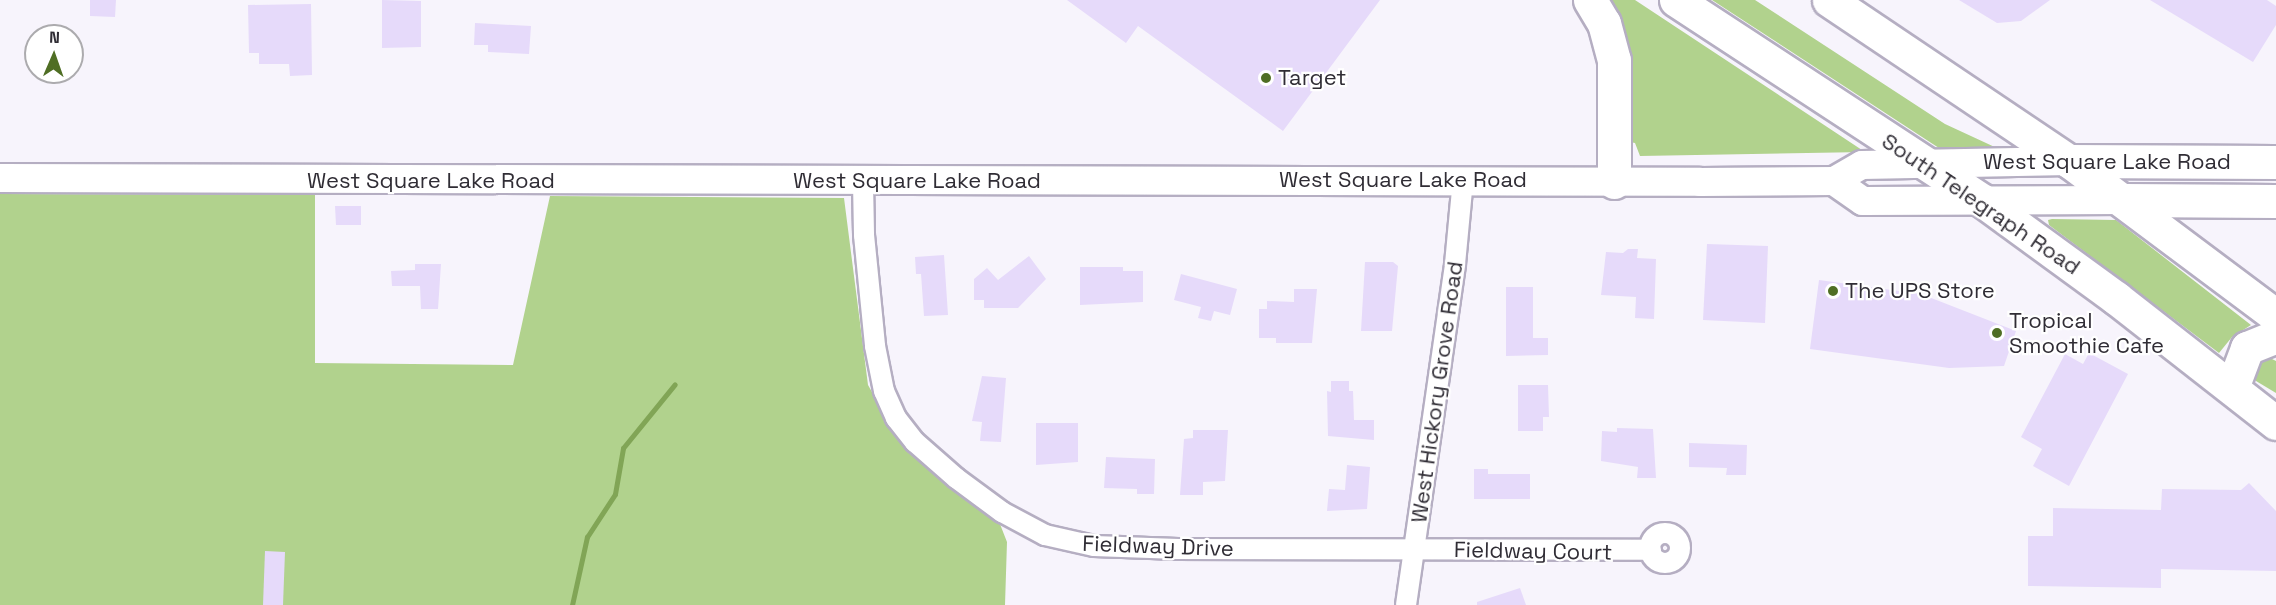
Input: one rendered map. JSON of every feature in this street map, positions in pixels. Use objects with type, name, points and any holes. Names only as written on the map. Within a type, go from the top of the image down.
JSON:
[{"type":"highway","points":[[1590,0],[1604,23],[1614,60],[1614,182]]},
{"type":"highway","name":"South Telegraph Road","points":[[1676,0],[1983,201],[2276,423]]},
{"type":"highway","points":[[1829,0],[2069,161],[2276,316]]},
{"type":"highway","name":"West Square Lake Road","points":[[2069,161],[2276,162]]},
{"type":"highway","name":"West Square Lake Road","points":[[2124,200],[2276,201]]},
{"type":"highway","points":[[2232,388],[2247,348],[2276,336]]},
{"type":"street","name":"West Square Lake Road","points":[[0,178],[863,182],[1463,179],[1614,182],[1834,181],[1862,165],[2069,161]]},
{"type":"street","name":"West Hickory Grove Road","points":[[1406,605],[1463,179]]},
{"type":"street","name":"West Square Lake Road","points":[[1834,181],[1863,201],[2124,200]]},
{"type":"street","name":"Fieldway Drive","points":[[863,182],[869,296],[881,377],[890,405],[905,430],[927,455],[1002,512],[1045,535],[1094,546],[1415,550]]},
{"type":"street","name":"Fieldway Court","points":[[1415,550],[1651,550]]},
{"type":"green space","points":[[1604,0],[1635,0],[1865,152],[1640,156],[1635,143],[1630,142],[1626,37]]},
{"type":"green space","points":[[1712,0],[1755,0],[1945,124],[1999,149],[1942,150]]},
{"type":"green space","points":[[0,194],[315,195],[315,363],[513,365],[550,196],[844,198],[868,385],[900,441],[998,519],[1007,542],[1005,605],[0,605]]},
{"type":"green space","points":[[2048,220],[2116,220],[2251,325],[2232,337],[2219,353],[2049,225]]},
{"type":"green space","points":[[2268,357],[2276,361],[2276,393],[2256,381],[2254,373],[2257,361]]},
{"type":"building","points":[[90,0],[116,0],[115,17],[90,16]]},
{"type":"building","points":[[382,0],[421,1],[421,47],[382,48]]},
{"type":"building","name":"Target","points":[[1067,0],[1380,0],[1283,131],[1138,26],[1126,43]]},
{"type":"building","points":[[1959,0],[2050,0],[2021,21],[1997,23]]},
{"type":"building","points":[[2150,0],[2267,0],[2276,6],[2276,25],[2253,62]]},
{"type":"building","points":[[311,4],[312,75],[290,76],[289,64],[259,64],[259,53],[249,53],[248,5]]},
{"type":"building","points":[[475,23],[531,26],[529,54],[488,52],[488,45],[474,45]]},
{"type":"building","points":[[335,206],[361,206],[361,225],[336,225]]},
{"type":"building","points":[[1707,244],[1768,246],[1765,323],[1703,320]]},
{"type":"building","points":[[1628,249],[1638,249],[1637,258],[1656,259],[1654,319],[1635,318],[1636,297],[1601,295],[1606,252],[1623,253]]},
{"type":"building","points":[[944,255],[948,315],[924,316],[921,274],[916,274],[915,257]]},
{"type":"building","points":[[1029,256],[1046,279],[1018,308],[984,308],[984,300],[974,300],[974,279],[987,268],[998,280]]},
{"type":"building","points":[[1365,262],[1393,262],[1398,266],[1392,331],[1361,331]]},
{"type":"building","points":[[415,264],[441,264],[438,309],[421,309],[420,286],[392,286],[391,271],[415,270]]},
{"type":"building","points":[[1080,267],[1123,267],[1123,271],[1143,271],[1143,302],[1080,305]]},
{"type":"building","points":[[1181,274],[1237,289],[1230,315],[1214,311],[1211,321],[1198,318],[1201,307],[1174,300]]},
{"type":"building","points":[[1819,280],[1921,294],[2016,331],[2004,366],[1949,368],[1810,349]]},
{"type":"building","points":[[1506,287],[1533,287],[1533,338],[1548,338],[1548,355],[1506,356]]},
{"type":"building","points":[[1294,289],[1317,289],[1312,343],[1276,343],[1276,338],[1259,338],[1259,309],[1267,309],[1267,301],[1294,302]]},
{"type":"building","points":[[2089,353],[2128,374],[2069,486],[2033,466],[2042,449],[2021,437],[2065,354],[2083,364]]},
{"type":"building","points":[[982,376],[1006,378],[1001,442],[980,441],[982,422],[972,421]]},
{"type":"building","points":[[1331,381],[1349,381],[1349,391],[1353,391],[1354,420],[1374,420],[1374,440],[1328,436],[1327,391],[1331,392]]},
{"type":"building","points":[[1518,385],[1548,385],[1549,417],[1543,417],[1543,431],[1518,431]]},
{"type":"building","points":[[1036,423],[1078,423],[1078,462],[1036,465]]},
{"type":"building","points":[[1617,428],[1653,429],[1656,478],[1637,478],[1638,467],[1601,461],[1602,431],[1617,432]]},
{"type":"building","points":[[1193,430],[1228,430],[1225,481],[1203,482],[1203,495],[1180,495],[1184,439],[1193,438]]},
{"type":"building","points":[[1689,443],[1747,445],[1746,475],[1726,475],[1727,468],[1689,467]]},
{"type":"building","points":[[1106,457],[1155,459],[1154,494],[1137,494],[1137,489],[1104,488]]},
{"type":"building","points":[[1347,465],[1370,467],[1367,509],[1327,511],[1329,489],[1345,490]]},
{"type":"building","points":[[1474,469],[1488,469],[1488,474],[1530,474],[1530,499],[1474,499]]},
{"type":"building","points":[[2249,483],[2276,511],[2276,571],[2161,569],[2161,588],[2028,586],[2028,536],[2053,536],[2053,508],[2161,510],[2162,489],[2241,490]]},
{"type":"building","points":[[265,551],[285,552],[283,605],[263,605]]},
{"type":"building","points":[[1520,588],[1526,605],[1477,605],[1477,602]]},
{"type":"waterway","points":[[572,605],[587,537],[615,494],[623,448],[675,384]]},
{"type":"place","name":"Target","points":[[1266,78]]},
{"type":"place","name":"The UPS Store","points":[[1833,291]]},
{"type":"place","name":"Tropical Smoothie Cafe","points":[[1997,333]]}]
